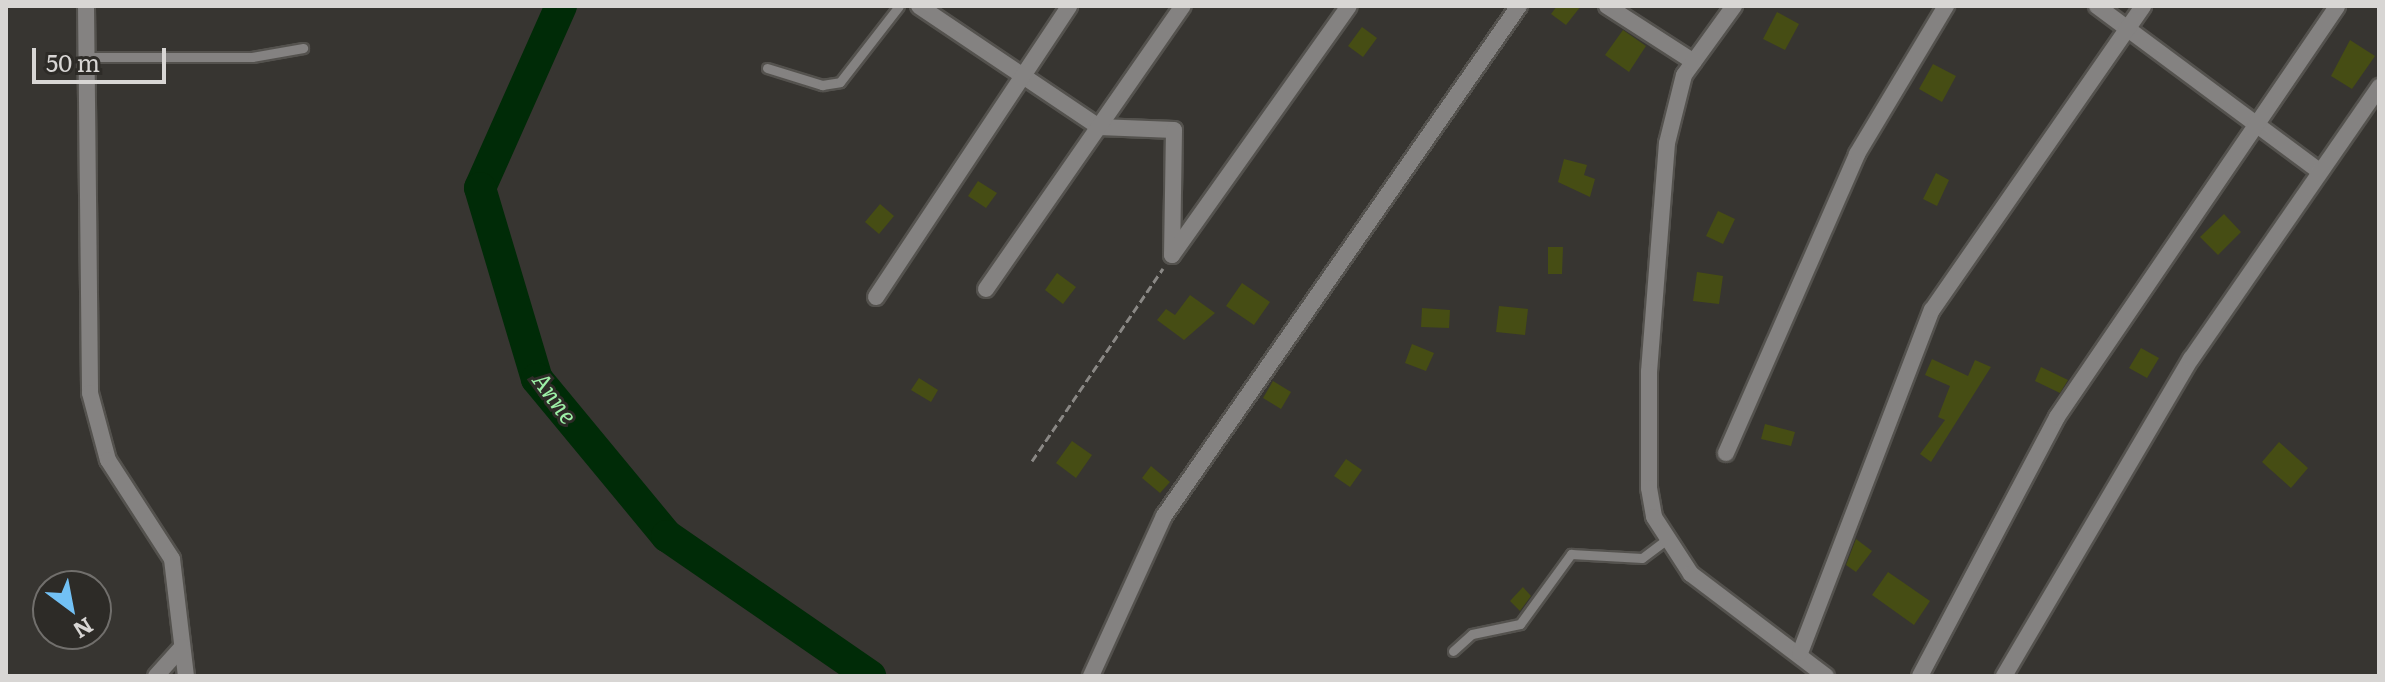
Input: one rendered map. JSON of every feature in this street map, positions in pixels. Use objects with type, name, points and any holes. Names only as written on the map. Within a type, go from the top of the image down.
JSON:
[{"type":"street","points":[[86,6],[90,393],[108,460],[172,559],[186,676]]},
{"type":"street","points":[[919,6],[1023,81],[1099,127],[1174,130],[1172,255]]},
{"type":"street","points":[[876,297],[1023,81],[1069,6]]},
{"type":"street","points":[[986,289],[1183,6]]},
{"type":"street","points":[[1172,255],[1349,6]]},
{"type":"street","points":[[1091,676],[1164,516],[1519,6]]},
{"type":"street","points":[[1607,6],[1694,62]]},
{"type":"street","points":[[1734,6],[1694,62],[1667,143],[1649,372],[1649,488],[1667,539],[1725,603],[1800,653],[1826,676]]},
{"type":"street","points":[[1726,453],[1857,154],[1946,6]]},
{"type":"street","points":[[2097,6],[2130,27],[2318,170]]},
{"type":"street","points":[[1800,653],[1932,310],[2143,6]]},
{"type":"street","points":[[1920,676],[2057,417],[2255,120],[2337,6]]},
{"type":"street","points":[[2004,676],[2191,359],[2318,170],[2379,87]]},
{"type":"street","points":[[156,676],[182,647]]},
{"type":"lane","points":[[767,68],[822,85],[840,82],[899,6]]},
{"type":"lane","points":[[87,57],[252,57],[303,48]]},
{"type":"lane","points":[[1453,651],[1472,634],[1520,624],[1571,554],[1642,558],[1667,539]]},
{"type":"path","points":[[1032,461],[1172,255]]},
{"type":"building","points":[[1557,6],[1581,6],[1566,25],[1551,14]]},
{"type":"building","points":[[1777,12],[1799,24],[1785,50],[1763,39]]},
{"type":"building","points":[[1362,27],[1377,38],[1363,57],[1348,46]]},
{"type":"building","points":[[1623,30],[1646,46],[1629,72],[1605,55]]},
{"type":"building","points":[[2350,40],[2375,56],[2352,89],[2331,76]]},
{"type":"building","points":[[1933,64],[1956,76],[1942,102],[1919,89]]},
{"type":"building","points":[[1564,159],[1587,165],[1584,175],[1595,179],[1590,197],[1558,182]]},
{"type":"building","points":[[1936,173],[1949,180],[1937,206],[1923,199]]},
{"type":"building","points":[[978,181],[997,193],[986,208],[968,196]]},
{"type":"building","points":[[880,204],[894,216],[879,234],[865,222]]},
{"type":"building","points":[[1718,211],[1735,219],[1723,244],[1706,236]]},
{"type":"building","points":[[2224,214],[2241,232],[2218,255],[2200,237]]},
{"type":"building","points":[[1548,247],[1563,247],[1562,274],[1548,274]]},
{"type":"building","points":[[1697,272],[1723,276],[1719,304],[1693,301]]},
{"type":"building","points":[[1057,273],[1076,287],[1063,304],[1045,290]]},
{"type":"building","points":[[1242,283],[1270,302],[1254,325],[1226,306]]},
{"type":"building","points":[[1190,295],[1215,313],[1184,340],[1157,320],[1166,309],[1175,315]]},
{"type":"building","points":[[1499,306],[1528,309],[1525,335],[1496,332]]},
{"type":"building","points":[[1422,308],[1450,310],[1449,328],[1421,327]]},
{"type":"building","points":[[1412,344],[1434,353],[1426,371],[1405,363]]},
{"type":"building","points":[[2141,348],[2159,358],[2147,378],[2129,368]]},
{"type":"building","points":[[1932,359],[1968,376],[1975,360],[1991,367],[1931,462],[1920,454],[1945,420],[1938,417],[1950,386],[1925,375]]},
{"type":"building","points":[[2041,367],[2068,380],[2060,393],[2035,381]]},
{"type":"building","points":[[919,378],[938,390],[931,402],[911,390]]},
{"type":"building","points":[[1273,381],[1291,392],[1281,409],[1263,398]]},
{"type":"building","points":[[1765,424],[1795,432],[1791,446],[1761,439]]},
{"type":"building","points":[[1072,441],[1092,455],[1076,478],[1056,463]]},
{"type":"building","points":[[2279,442],[2308,468],[2291,488],[2262,462]]},
{"type":"building","points":[[1346,459],[1362,470],[1350,487],[1334,476]]},
{"type":"building","points":[[1151,466],[1170,482],[1160,493],[1142,478]]},
{"type":"building","points":[[1856,539],[1872,551],[1856,572],[1846,565]]},
{"type":"building","points":[[1888,572],[1930,601],[1914,625],[1872,595]]},
{"type":"building","points":[[1523,587],[1531,596],[1520,611],[1510,601]]},
{"type":"waterway","name":"Anne","points":[[561,6],[480,188],[537,379],[667,536],[870,676]]}]
